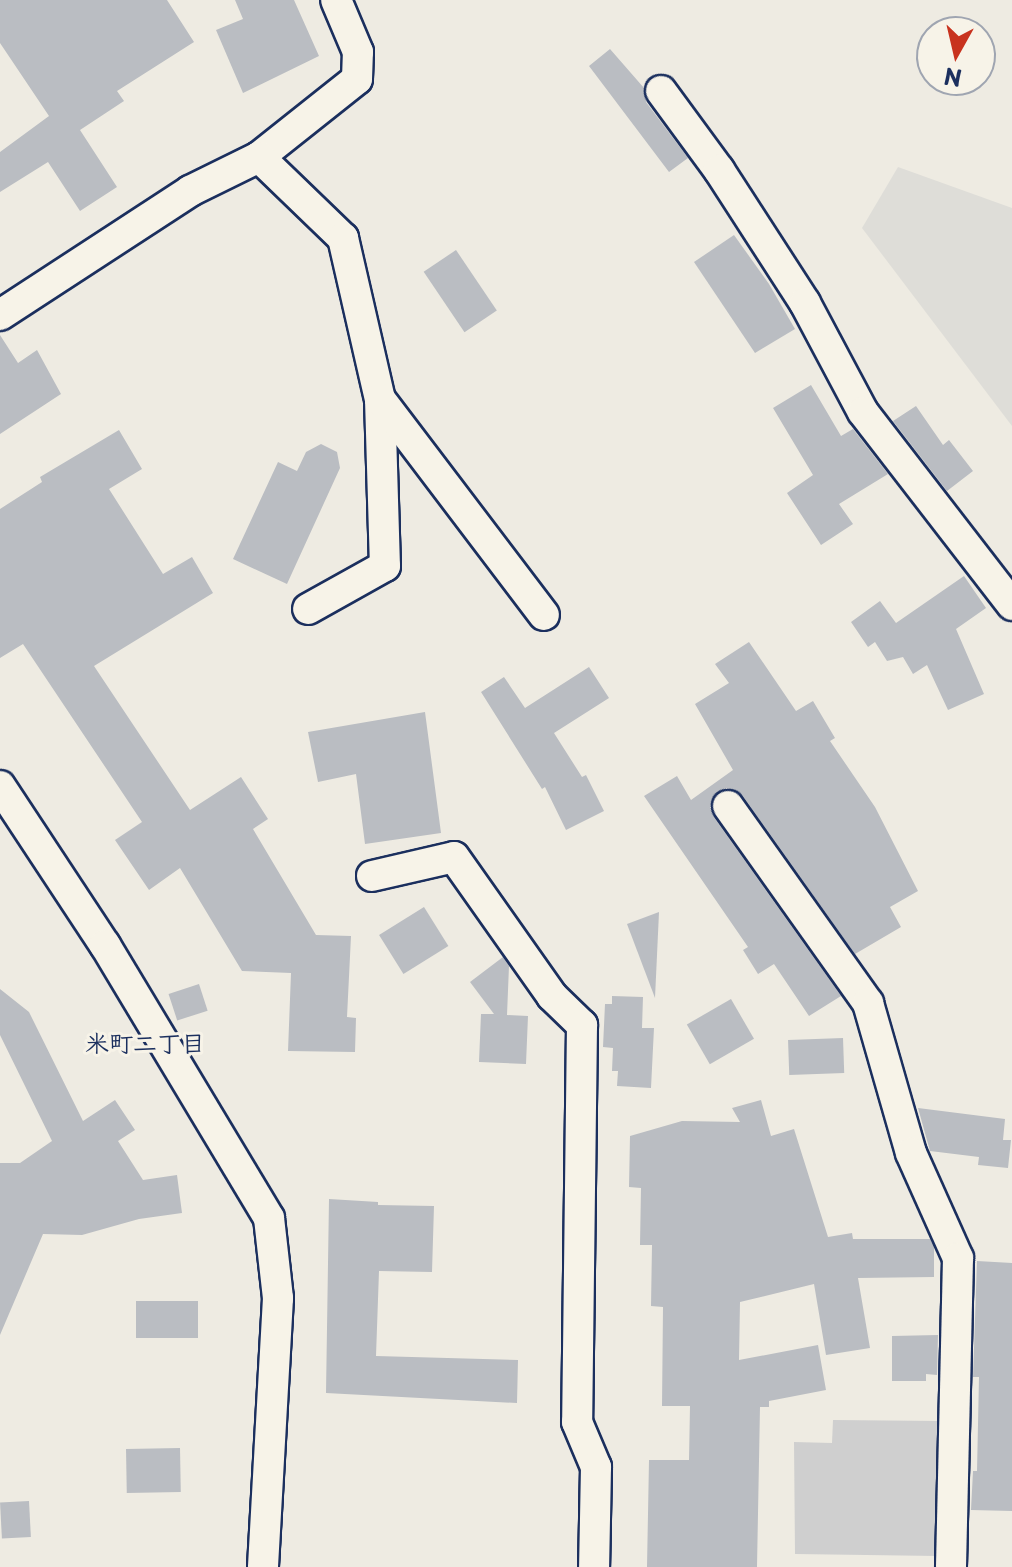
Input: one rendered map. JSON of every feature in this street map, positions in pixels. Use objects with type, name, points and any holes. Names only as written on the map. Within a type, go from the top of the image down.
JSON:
[{"type":"street","points":[[0,315],[190,191],[259,157],[357,79],[358,52],[336,0]]},
{"type":"street","points":[[661,91],[719,170],[805,303],[863,412],[1012,605]]},
{"type":"street","points":[[259,157],[343,238],[380,399],[385,566],[308,609]]},
{"type":"street","points":[[380,399],[544,615]]},
{"type":"street","points":[[0,786],[105,945],[269,1218],[278,1298],[263,1567]]},
{"type":"street","points":[[728,806],[868,1003],[911,1153],[958,1258],[951,1567]]},
{"type":"street","points":[[372,876],[454,857],[552,996],[582,1025],[577,1422],[596,1467],[594,1567]]},
{"type":"shaded area","points":[[898,167],[1012,208],[1012,426],[862,228]]},
{"type":"shaded area","points":[[833,1420],[940,1421],[938,1556],[795,1554],[794,1442],[832,1443]]},
{"type":"building","points":[[0,0],[167,0],[194,42],[117,91],[124,101],[80,130],[117,187],[80,211],[48,162],[0,192],[0,152],[49,116],[0,43]]},
{"type":"building","points":[[235,0],[294,0],[319,56],[243,93],[216,30],[243,19]]},
{"type":"building","points":[[610,49],[644,88],[646,102],[688,158],[669,172],[589,66]]},
{"type":"building","points":[[734,235],[769,284],[795,329],[755,353],[694,262]]},
{"type":"building","points":[[456,250],[497,311],[464,332],[424,272]]},
{"type":"building","points":[[0,335],[18,363],[37,350],[61,394],[0,434]]},
{"type":"building","points":[[811,385],[841,436],[853,429],[888,474],[839,504],[853,524],[821,545],[787,493],[813,475],[773,408]]},
{"type":"building","points":[[916,406],[943,445],[949,440],[973,471],[947,491],[893,421]]},
{"type":"building","points":[[119,430],[142,469],[109,489],[163,574],[192,557],[213,593],[94,666],[190,810],[241,777],[268,819],[253,829],[316,935],[351,936],[347,1017],[356,1018],[355,1052],[288,1051],[291,973],[242,971],[180,868],[149,890],[115,840],[142,822],[23,644],[0,658],[0,509],[42,482],[40,477]]},
{"type":"building","points":[[321,444],[337,452],[340,468],[287,584],[233,559],[278,462],[297,471],[306,452]]},
{"type":"building","points":[[964,576],[986,608],[956,629],[984,694],[948,710],[927,665],[913,674],[903,657],[887,661],[875,642],[868,647],[851,622],[880,601],[896,623]]},
{"type":"building","points":[[749,642],[796,711],[813,701],[835,738],[830,741],[875,807],[918,891],[890,907],[901,927],[855,954],[743,796],[727,788],[717,792],[710,807],[713,816],[841,996],[809,1016],[774,964],[758,974],[743,950],[748,947],[644,796],[677,776],[691,800],[733,770],[695,704],[729,683],[715,664]]},
{"type":"building","points":[[589,667],[609,698],[554,733],[582,777],[586,775],[604,811],[566,830],[545,787],[542,789],[481,692],[504,677],[525,708]]},
{"type":"building","points":[[425,712],[441,833],[365,844],[356,774],[318,782],[308,732]]},
{"type":"building","points":[[424,907],[448,946],[403,974],[379,935]]},
{"type":"building","points":[[659,912],[655,998],[627,924]]},
{"type":"building","points":[[503,957],[509,966],[507,1015],[528,1016],[526,1064],[479,1062],[481,1014],[494,1014],[470,982]]},
{"type":"building","points":[[199,984],[208,1011],[177,1021],[169,994]]},
{"type":"building","points":[[0,989],[29,1012],[83,1121],[115,1100],[135,1130],[118,1141],[143,1180],[177,1175],[182,1213],[139,1219],[82,1235],[43,1234],[0,1335],[0,1163],[20,1163],[52,1141],[0,1035]]},
{"type":"building","points":[[612,996],[643,997],[642,1028],[654,1028],[651,1088],[617,1086],[618,1071],[612,1071],[613,1048],[603,1047],[605,1004],[612,1004]]},
{"type":"building","points":[[731,999],[754,1039],[710,1064],[687,1024]]},
{"type":"building","points":[[843,1038],[844,1073],[789,1075],[788,1040]]},
{"type":"building","points":[[761,1100],[771,1136],[794,1129],[828,1237],[852,1233],[853,1239],[930,1239],[934,1247],[934,1277],[858,1278],[870,1348],[826,1355],[814,1284],[740,1302],[739,1360],[818,1345],[826,1390],[769,1401],[769,1407],[760,1407],[757,1567],[647,1567],[649,1460],[689,1460],[690,1406],[662,1406],[663,1307],[651,1306],[652,1245],[640,1245],[641,1188],[629,1187],[630,1136],[682,1121],[740,1122],[732,1108]]},
{"type":"building","points":[[918,1108],[1005,1119],[1003,1140],[1011,1140],[1008,1168],[978,1165],[979,1157],[930,1151]]},
{"type":"building","points":[[329,1199],[378,1202],[378,1205],[434,1206],[432,1272],[379,1271],[376,1356],[518,1360],[517,1403],[326,1393]]},
{"type":"building","points":[[977,1261],[1012,1263],[1012,1511],[971,1510],[973,1471],[977,1471],[979,1377],[973,1377]]},
{"type":"building","points":[[136,1301],[198,1301],[198,1338],[136,1338]]},
{"type":"building","points":[[938,1335],[937,1375],[926,1374],[926,1381],[892,1381],[892,1336]]},
{"type":"building","points":[[180,1448],[181,1492],[127,1493],[126,1449]]},
{"type":"building","points":[[29,1501],[31,1537],[2,1538],[0,1503]]},
{"type":"district","name":"米町二丁目","points":[[145,1043]]}]
